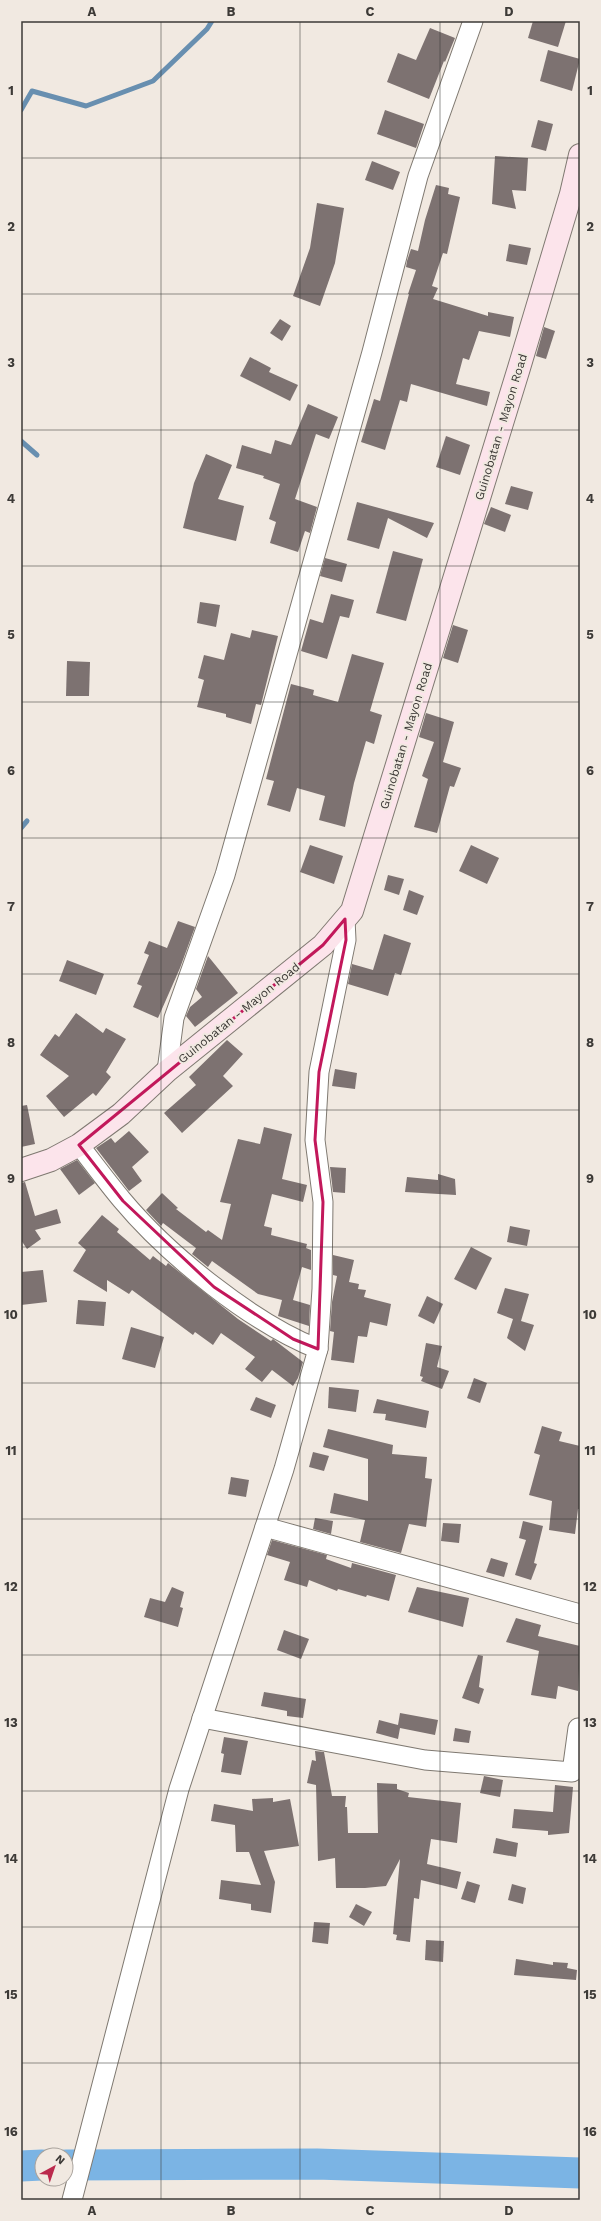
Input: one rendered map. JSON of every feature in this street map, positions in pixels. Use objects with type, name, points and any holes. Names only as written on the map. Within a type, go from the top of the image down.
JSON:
[{"type":"main road","name":"Guinobatan - Mayon Road","points":[[21,1170],[51,1160],[79,1145],[121,1114],[167,1072],[323,945],[352,911],[449,601],[566,210],[580,156]]},
{"type":"street","points":[[167,1072],[174,1018],[225,875],[370,360],[418,176],[472,21]]},
{"type":"street","points":[[72,2200],[179,1789],[265,1527],[318,1349],[323,1202],[315,1140],[319,1072],[346,940],[345,919]]},
{"type":"street","points":[[79,1145],[123,1201],[161,1239],[214,1287],[293,1339],[318,1349]]},
{"type":"street","points":[[265,1527],[580,1614]]},
{"type":"street","points":[[202,1718],[425,1760],[572,1772],[578,1728]]},
{"type":"highlighted area","points":[[345,919],[346,940],[319,1072],[315,1140],[323,1202],[318,1349],[293,1339],[214,1287],[123,1201],[79,1145],[323,945]]},
{"type":"building","points":[[533,21],[566,21],[558,47],[528,38]]},
{"type":"building","points":[[430,28],[455,38],[429,99],[387,82],[398,53],[416,60]]},
{"type":"building","points":[[548,50],[580,59],[572,91],[540,81]]},
{"type":"building","points":[[385,110],[424,124],[416,148],[377,134]]},
{"type":"building","points":[[538,120],[553,124],[546,151],[531,147]]},
{"type":"building","points":[[495,156],[528,158],[526,191],[512,190],[516,209],[492,204]]},
{"type":"building","points":[[372,161],[400,172],[393,190],[365,180]]},
{"type":"building","points":[[436,185],[449,188],[448,194],[460,197],[447,254],[443,253],[432,286],[438,288],[433,299],[488,316],[488,312],[514,317],[510,337],[479,331],[469,360],[463,358],[456,384],[490,392],[487,406],[411,384],[407,402],[400,400],[385,450],[361,442],[374,399],[380,401],[408,294],[416,270],[406,267],[407,261],[411,249],[418,251],[425,220]]},
{"type":"building","points":[[317,203],[344,208],[335,263],[320,306],[293,296],[310,248]]},
{"type":"building","points":[[509,244],[531,248],[527,265],[506,261]]},
{"type":"building","points":[[280,319],[291,326],[282,341],[270,333]]},
{"type":"building","points":[[544,327],[555,331],[546,359],[536,356]]},
{"type":"building","points":[[250,357],[271,368],[269,372],[298,385],[290,401],[240,376]]},
{"type":"building","points":[[308,404],[338,417],[329,439],[316,434],[295,499],[317,507],[310,533],[305,531],[298,552],[270,543],[276,522],[269,519],[280,484],[263,478],[264,476],[236,468],[242,445],[271,454],[275,440],[291,445]]},
{"type":"building","points":[[446,436],[470,445],[460,475],[436,467]]},
{"type":"building","points":[[206,454],[232,465],[218,499],[244,506],[236,541],[183,528],[194,483]]},
{"type":"building","points":[[511,486],[533,492],[528,510],[505,504]]},
{"type":"building","points":[[357,502],[434,523],[427,538],[388,518],[379,549],[347,540]]},
{"type":"building","points":[[491,507],[511,515],[505,532],[484,524]]},
{"type":"building","points":[[393,551],[423,559],[406,621],[376,613]]},
{"type":"building","points":[[325,558],[347,564],[342,582],[320,576]]},
{"type":"building","points":[[331,594],[354,600],[349,618],[340,616],[327,659],[301,651],[310,619],[323,623]]},
{"type":"building","points":[[200,602],[220,605],[216,627],[197,623]]},
{"type":"building","points":[[453,625],[468,630],[458,663],[443,658]]},
{"type":"building","points":[[252,630],[278,636],[261,705],[256,704],[251,724],[226,717],[226,714],[197,707],[204,680],[198,678],[204,655],[224,660],[231,633],[250,638]]},
{"type":"building","points":[[352,654],[384,663],[370,711],[382,715],[374,744],[366,741],[354,783],[345,827],[319,820],[325,796],[297,788],[290,812],[267,805],[274,781],[266,779],[291,684],[314,690],[313,695],[338,702]]},
{"type":"building","points":[[67,661],[90,662],[89,696],[66,696]]},
{"type":"building","points":[[426,713],[454,722],[443,762],[461,768],[454,787],[450,786],[437,833],[414,827],[428,779],[422,776],[434,742],[419,737]]},
{"type":"building","points":[[310,845],[343,856],[334,884],[300,872]]},
{"type":"building","points":[[471,845],[499,858],[487,884],[459,871]]},
{"type":"building","points":[[388,875],[404,879],[399,895],[384,890]]},
{"type":"building","points":[[409,890],[424,896],[417,915],[403,910]]},
{"type":"building","points":[[178,921],[195,927],[180,968],[158,1018],[133,1007],[142,986],[137,984],[149,955],[144,953],[149,941],[167,948]]},
{"type":"building","points":[[384,934],[411,943],[401,975],[395,973],[388,996],[348,984],[352,964],[373,970]]},
{"type":"building","points":[[208,956],[238,993],[195,1027],[186,1016],[190,1007],[202,997],[196,989]]},
{"type":"building","points":[[67,960],[104,974],[96,995],[59,981]]},
{"type":"building","points":[[76,1013],[103,1033],[106,1028],[126,1039],[106,1072],[111,1077],[96,1096],[93,1093],[64,1117],[46,1096],[69,1076],[40,1055],[55,1034],[59,1037]]},
{"type":"building","points":[[227,1040],[243,1054],[223,1076],[233,1086],[182,1133],[164,1113],[196,1085],[189,1077]]},
{"type":"building","points":[[335,1069],[357,1073],[355,1089],[332,1086]]},
{"type":"building","points":[[27,1105],[35,1144],[21,1147],[21,1106]]},
{"type":"building","points":[[264,1127],[292,1134],[282,1179],[307,1185],[303,1202],[272,1194],[264,1226],[272,1228],[271,1235],[307,1244],[306,1248],[311,1250],[311,1270],[302,1267],[293,1300],[310,1305],[309,1326],[278,1316],[282,1300],[258,1294],[212,1261],[208,1267],[192,1254],[196,1248],[163,1223],[161,1226],[146,1210],[162,1193],[178,1208],[176,1209],[206,1232],[208,1230],[222,1240],[231,1204],[220,1202],[238,1139],[260,1144]]},
{"type":"building","points":[[129,1131],[149,1152],[132,1167],[142,1181],[129,1191],[96,1148],[111,1138],[115,1143]]},
{"type":"building","points":[[77,1160],[95,1183],[79,1195],[60,1169]]},
{"type":"building","points":[[330,1167],[346,1168],[345,1193],[333,1192]]},
{"type":"building","points":[[438,1174],[455,1179],[456,1195],[405,1192],[407,1177],[438,1180]]},
{"type":"building","points":[[25,1182],[35,1216],[57,1209],[61,1223],[35,1230],[41,1239],[27,1249],[21,1240],[21,1183]]},
{"type":"building","points":[[102,1215],[119,1229],[117,1232],[150,1260],[153,1256],[166,1266],[168,1263],[238,1319],[271,1341],[273,1339],[303,1362],[298,1378],[293,1386],[272,1370],[262,1382],[245,1369],[255,1357],[221,1333],[213,1345],[195,1332],[193,1335],[132,1290],[129,1294],[107,1280],[107,1292],[73,1271],[86,1250],[78,1243]]},
{"type":"building","points":[[510,1226],[530,1230],[527,1246],[507,1242]]},
{"type":"building","points":[[471,1247],[492,1258],[476,1290],[454,1279]]},
{"type":"building","points":[[333,1255],[354,1260],[349,1282],[359,1284],[358,1289],[366,1290],[364,1297],[391,1304],[387,1326],[370,1322],[367,1337],[358,1336],[354,1363],[331,1360],[334,1332],[330,1331],[332,1302],[337,1276],[333,1275]]},
{"type":"building","points":[[43,1270],[47,1302],[21,1305],[21,1272]]},
{"type":"building","points":[[505,1288],[529,1294],[521,1321],[534,1325],[525,1351],[507,1338],[513,1319],[497,1313]]},
{"type":"building","points":[[427,1296],[443,1304],[434,1324],[418,1316]]},
{"type":"building","points":[[78,1300],[106,1302],[104,1326],[76,1324]]},
{"type":"building","points":[[131,1327],[164,1337],[155,1368],[122,1359]]},
{"type":"building","points":[[426,1343],[442,1346],[437,1367],[449,1371],[442,1389],[421,1381],[423,1377],[420,1376]]},
{"type":"building","points":[[474,1378],[487,1383],[480,1403],[467,1398]]},
{"type":"building","points":[[329,1387],[359,1390],[356,1412],[328,1408]]},
{"type":"building","points":[[256,1397],[276,1405],[271,1418],[250,1410]]},
{"type":"building","points":[[377,1399],[429,1411],[426,1428],[385,1420],[386,1414],[373,1413]]},
{"type":"building","points":[[542,1426],[562,1432],[559,1441],[580,1446],[580,1509],[578,1509],[575,1534],[549,1530],[552,1501],[529,1495],[540,1455],[534,1453]]},
{"type":"building","points":[[328,1429],[393,1445],[392,1454],[427,1457],[425,1478],[432,1479],[426,1527],[409,1524],[401,1553],[360,1542],[365,1520],[330,1513],[334,1493],[368,1501],[368,1459],[323,1447]]},
{"type":"building","points":[[313,1452],[329,1456],[324,1471],[309,1467]]},
{"type":"building","points":[[231,1477],[249,1480],[246,1497],[228,1494]]},
{"type":"building","points":[[315,1518],[333,1521],[331,1534],[313,1529]]},
{"type":"building","points":[[523,1521],[543,1526],[534,1563],[537,1564],[531,1580],[515,1575],[526,1540],[519,1538]]},
{"type":"building","points":[[443,1523],[461,1524],[459,1543],[441,1541]]},
{"type":"building","points":[[272,1540],[327,1555],[326,1559],[351,1568],[352,1563],[396,1575],[389,1601],[367,1595],[366,1597],[338,1589],[337,1591],[309,1580],[307,1587],[284,1580],[290,1562],[267,1555]]},
{"type":"building","points":[[491,1558],[508,1563],[504,1577],[486,1572]]},
{"type":"building","points":[[172,1587],[184,1592],[180,1607],[183,1608],[178,1627],[144,1617],[150,1598],[165,1602]]},
{"type":"building","points":[[417,1587],[469,1598],[463,1627],[408,1612]]},
{"type":"building","points":[[516,1618],[541,1625],[538,1636],[580,1646],[578,1691],[558,1686],[556,1699],[531,1695],[539,1651],[506,1642]]},
{"type":"building","points":[[284,1630],[309,1639],[301,1659],[277,1650]]},
{"type":"building","points":[[478,1655],[483,1656],[479,1687],[484,1689],[479,1704],[462,1698]]},
{"type":"building","points":[[264,1692],[306,1699],[303,1718],[287,1716],[287,1711],[261,1706]]},
{"type":"building","points":[[400,1713],[438,1720],[435,1735],[400,1728],[398,1739],[376,1733],[379,1720],[398,1725]]},
{"type":"building","points":[[455,1728],[471,1731],[469,1743],[453,1741]]},
{"type":"building","points":[[224,1737],[248,1741],[241,1775],[221,1772],[224,1754],[221,1753]]},
{"type":"building","points":[[315,1751],[324,1752],[332,1796],[346,1796],[345,1807],[347,1807],[348,1833],[378,1833],[377,1783],[397,1784],[397,1789],[409,1793],[408,1797],[461,1803],[457,1843],[431,1839],[427,1864],[461,1872],[457,1889],[421,1880],[419,1899],[414,1898],[410,1942],[396,1940],[397,1935],[393,1934],[400,1859],[386,1886],[365,1888],[336,1888],[335,1858],[318,1861],[316,1785],[307,1783],[312,1760],[316,1761]]},
{"type":"building","points":[[484,1776],[503,1780],[500,1797],[480,1793]]},
{"type":"building","points":[[555,1785],[573,1787],[569,1833],[548,1835],[548,1831],[512,1828],[514,1809],[553,1812]]},
{"type":"building","points":[[273,1798],[273,1802],[290,1799],[299,1846],[264,1851],[275,1882],[271,1913],[251,1910],[251,1904],[219,1899],[221,1880],[261,1885],[249,1852],[236,1852],[235,1825],[211,1821],[214,1804],[253,1811],[252,1799]]},
{"type":"building","points":[[496,1838],[518,1843],[516,1857],[493,1853]]},
{"type":"building","points":[[467,1881],[480,1885],[475,1903],[461,1899]]},
{"type":"building","points":[[512,1884],[526,1888],[523,1904],[508,1900]]},
{"type":"building","points":[[356,1904],[372,1912],[364,1926],[349,1917]]},
{"type":"building","points":[[314,1922],[330,1923],[328,1944],[312,1942]]},
{"type":"building","points":[[426,1940],[444,1941],[443,1962],[425,1960]]},
{"type":"building","points":[[516,1959],[553,1965],[553,1962],[568,1963],[567,1968],[577,1970],[576,1980],[514,1975]]},
{"type":"waterway","points":[[21,110],[32,91],[86,106],[153,81],[207,29],[212,21]]},
{"type":"waterway","points":[[21,441],[37,455]]},
{"type":"waterway","points":[[21,828],[27,821]]},
{"type":"waterway","points":[[74,2165],[317,2164],[580,2173]]},
{"type":"waterway","points":[[21,2166],[34,2165]]}]
